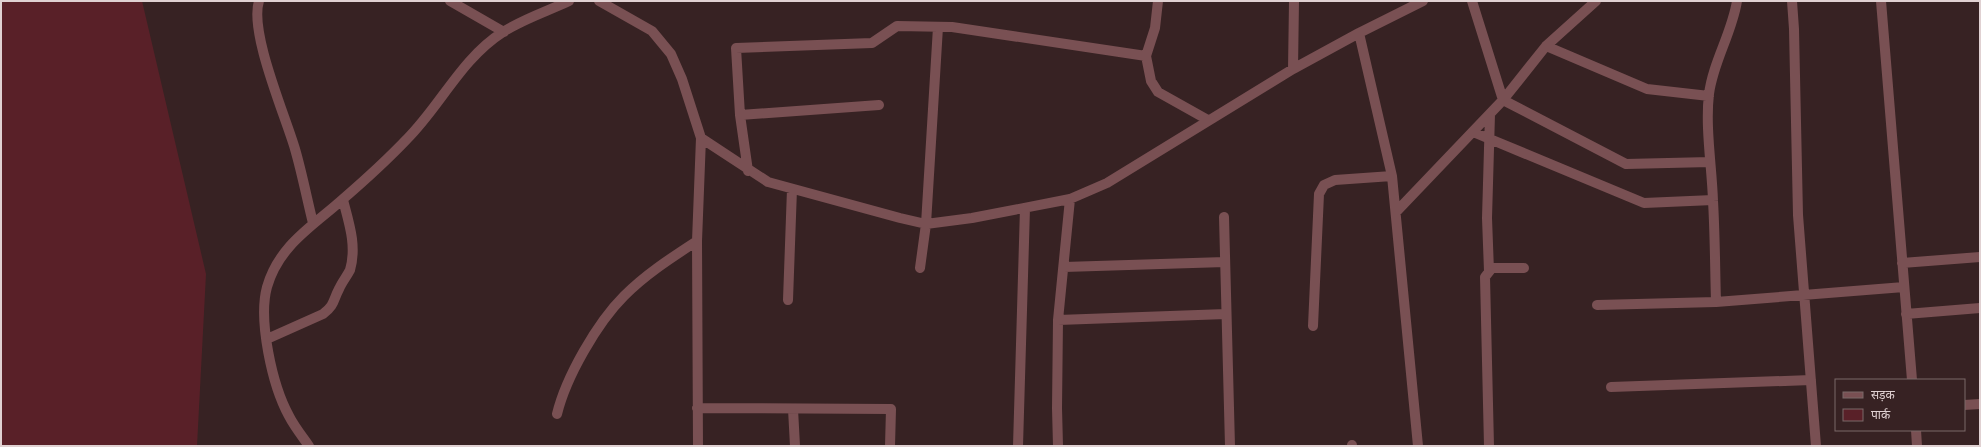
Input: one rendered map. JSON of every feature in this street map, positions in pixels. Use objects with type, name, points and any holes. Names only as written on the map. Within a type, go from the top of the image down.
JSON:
[{"type":"street","points":[[259,1],[257,9],[269,73],[295,151],[313,223]]},
{"type":"street","points":[[450,1],[504,32]]},
{"type":"street","points":[[309,446],[289,416],[279,394],[267,339],[264,306],[268,285],[283,253],[294,240],[343,200],[408,139],[474,56],[504,32],[569,1]]},
{"type":"street","points":[[599,1],[652,31],[671,54],[682,79],[701,138],[697,241],[698,446]]},
{"type":"street","points":[[1158,1],[1155,28],[1146,56],[1151,80],[1158,92],[1208,120]]},
{"type":"street","points":[[1293,69],[1294,1]]},
{"type":"street","points":[[701,138],[748,171],[768,182],[926,224],[972,218],[1025,208],[1070,199],[1107,183],[1293,69],[1359,33],[1423,1]]},
{"type":"street","points":[[1472,1],[1503,100],[1626,164],[1710,162]]},
{"type":"street","points":[[1396,212],[1503,100],[1546,46],[1596,1]]},
{"type":"street","points":[[1716,302],[1713,200],[1710,162],[1709,96],[1713,71],[1735,12],[1737,1]]},
{"type":"street","points":[[1792,1],[1794,29],[1798,215],[1811,380],[1813,446]]},
{"type":"street","points":[[1881,1],[1912,379]]},
{"type":"street","points":[[748,171],[740,114],[736,48],[872,43],[897,26],[952,27],[1146,56]]},
{"type":"street","points":[[920,268],[926,224],[938,27]]},
{"type":"street","points":[[1359,33],[1392,176],[1418,446]]},
{"type":"street","points":[[1546,46],[1648,89],[1709,96]]},
{"type":"street","points":[[740,114],[879,105]]},
{"type":"street","points":[[1489,271],[1487,218],[1490,114]]},
{"type":"street","points":[[1473,132],[1644,203],[1713,200]]},
{"type":"street","points":[[1313,326],[1319,194],[1324,185],[1335,180],[1392,176]]},
{"type":"street","points":[[788,300],[792,189]]},
{"type":"street","points":[[1058,446],[1058,320],[1070,199]]},
{"type":"street","points":[[267,339],[323,314],[331,308],[339,288],[349,271],[353,254],[350,226],[343,200]]},
{"type":"street","points":[[1018,446],[1025,208]]},
{"type":"street","points":[[1224,217],[1230,446]]},
{"type":"street","points":[[557,414],[562,394],[585,350],[606,318],[623,297],[645,277],[697,241]]},
{"type":"street","points":[[1902,263],[1980,257]]},
{"type":"street","points":[[1064,267],[1225,262]]},
{"type":"street","points":[[1489,446],[1485,276],[1489,271],[1498,267],[1524,268]]},
{"type":"street","points":[[1598,305],[1716,302],[1904,286]]},
{"type":"street","points":[[1906,314],[1980,308]]},
{"type":"street","points":[[1058,320],[1226,314]]},
{"type":"street","points":[[1611,387],[1811,380]]},
{"type":"street","points":[[1965,405],[1980,404]]},
{"type":"street","points":[[697,408],[891,409],[890,446]]},
{"type":"street","points":[[793,409],[795,446]]},
{"type":"street","points":[[1916,431],[1917,446]]},
{"type":"green space","points":[[1,1],[142,1],[206,274],[197,446],[1,446]]}]
